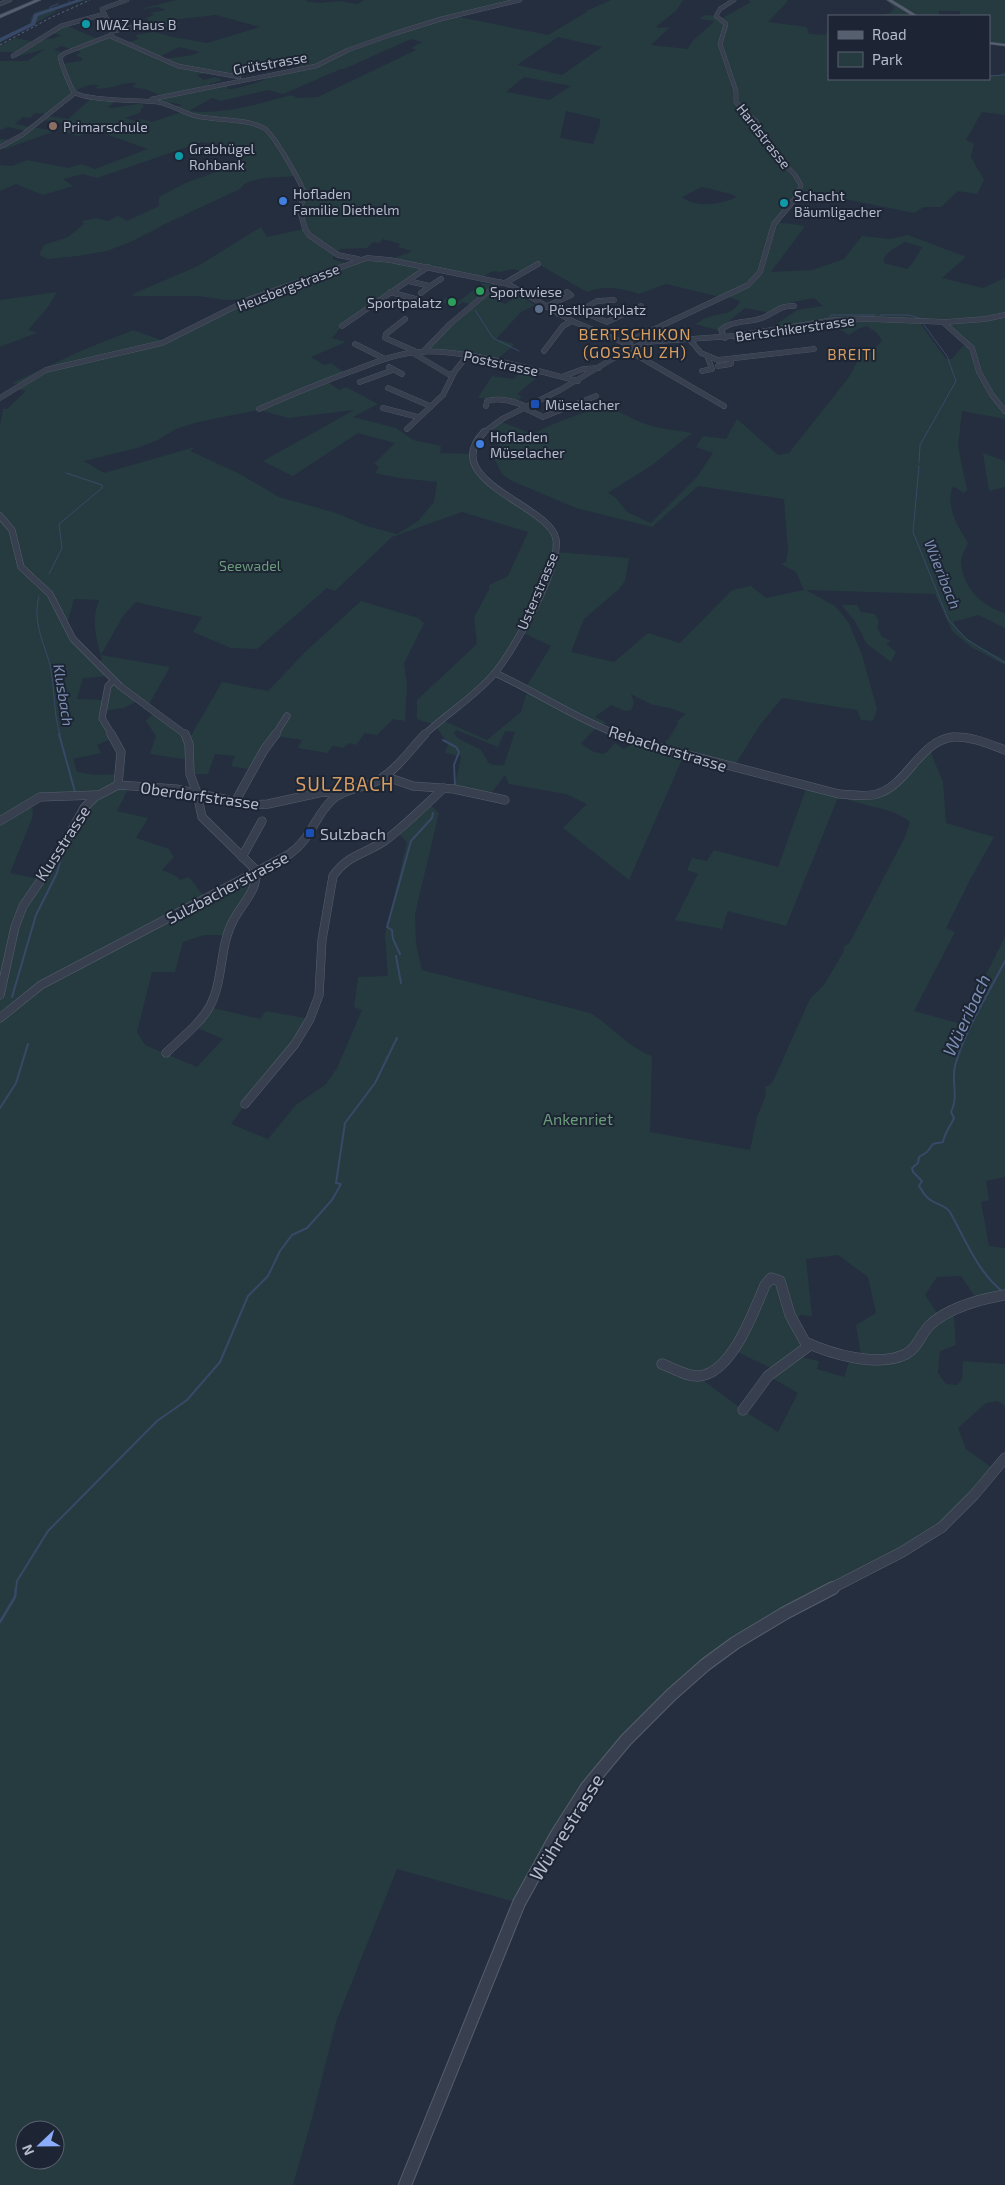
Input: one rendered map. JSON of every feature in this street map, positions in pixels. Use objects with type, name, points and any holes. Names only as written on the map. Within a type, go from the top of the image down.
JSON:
[{"type":"main road","points":[[0,18],[39,0]]},
{"type":"main road","points":[[889,0],[914,15]]},
{"type":"main road","points":[[990,43],[1005,45]]},
{"type":"street","points":[[0,4],[10,0]]},
{"type":"street","points":[[113,31],[102,9],[127,0]]},
{"type":"street","points":[[453,16],[520,0]]},
{"type":"street","name":"Hardstrasse","points":[[625,343],[748,285],[760,272],[774,224],[800,190],[800,181],[770,149],[756,121],[744,112],[736,102],[736,90],[720,44],[726,24],[716,16],[720,9],[734,0]]},
{"type":"street","points":[[13,56],[61,26],[104,14]]},
{"type":"street","name":"Grütstrasse","points":[[144,100],[316,66],[362,45],[453,16]]},
{"type":"street","points":[[140,26],[113,31],[110,36],[65,53],[60,57],[60,62],[67,74],[69,86],[75,93],[100,98],[144,100],[169,104],[184,112],[203,118],[244,122],[262,127],[269,132],[304,191],[300,211],[309,235],[315,241],[338,254],[361,260]]},
{"type":"street","points":[[110,36],[178,66],[243,80]]},
{"type":"street","points":[[0,147],[22,135],[75,93]]},
{"type":"street","name":"Heusbergstrasse","points":[[34,376],[54,367],[162,344],[250,299],[361,260],[380,259],[502,282],[572,322],[625,343],[724,406]]},
{"type":"street","points":[[259,410],[299,391],[383,360],[418,352],[454,320],[502,282],[538,264]]},
{"type":"street","points":[[342,326],[428,267]]},
{"type":"street","points":[[421,294],[442,279]]},
{"type":"street","points":[[408,281],[430,286]]},
{"type":"street","points":[[390,292],[416,299],[411,302]]},
{"type":"street","points":[[545,307],[568,298],[571,295],[567,292]]},
{"type":"street","points":[[558,314],[580,310],[593,302],[614,300]]},
{"type":"street","points":[[725,338],[721,330],[726,325],[756,320],[784,305],[794,306]]},
{"type":"street","points":[[580,310],[607,322],[641,306]]},
{"type":"street","name":"Bertschikerstrasse","points":[[644,343],[725,338],[850,319],[945,324],[979,321],[1005,315]]},
{"type":"street","points":[[406,320],[386,334],[385,338],[418,352],[448,374],[454,374]]},
{"type":"street","points":[[544,351],[563,326],[572,322]]},
{"type":"street","points":[[945,324],[972,348],[979,372],[992,395],[1005,411]]},
{"type":"street","points":[[690,340],[692,345],[708,358],[712,369],[702,371]]},
{"type":"street","name":"Usterstrasse","points":[[496,672],[535,604],[547,576],[557,543],[547,525],[490,484],[478,471],[474,460],[474,448],[480,436],[499,421],[578,381],[631,348],[644,343]]},
{"type":"street","points":[[355,344],[383,360],[393,370],[402,374]]},
{"type":"street","points":[[708,358],[731,358],[814,349]]},
{"type":"street","name":"Poststrasse","points":[[418,352],[467,356],[564,376],[578,381]]},
{"type":"street","points":[[407,429],[443,395],[454,374],[467,356]]},
{"type":"street","points":[[718,366],[731,364],[731,358]]},
{"type":"street","points":[[564,376],[581,367],[598,368]]},
{"type":"street","points":[[360,382],[393,370]]},
{"type":"street","points":[[0,398],[34,376]]},
{"type":"street","points":[[388,388],[430,406]]},
{"type":"street","points":[[486,406],[487,401],[495,399],[513,400],[543,417],[596,396]]},
{"type":"street","points":[[383,408],[418,417]]},
{"type":"street","points":[[0,516],[12,530],[21,567],[50,594],[69,634],[113,681],[185,733],[190,744],[190,774],[197,793],[202,817],[257,873],[256,883],[233,921],[228,935],[215,994],[209,1007],[166,1053]]},
{"type":"street","name":"Sulzbacherstrasse","points":[[1,1014],[41,985],[73,966],[257,873],[289,854],[302,844],[326,806],[339,794],[369,784],[384,776],[435,725],[496,672]]},
{"type":"street","name":"Rebacherstrasse","points":[[496,672],[598,727],[634,741],[861,798],[886,791],[897,783],[930,748],[946,739],[963,738],[977,740],[1005,750]]},
{"type":"street","points":[[113,681],[108,686],[102,718],[121,752],[118,785]]},
{"type":"street","points":[[235,802],[264,750],[287,716]]},
{"type":"street","points":[[384,776],[413,786],[454,789],[505,800]]},
{"type":"street","name":"Oberdorfstrasse","points":[[118,785],[166,788],[260,805],[317,793],[331,792],[339,794]]},
{"type":"street","name":"Klusstrasse","points":[[0,995],[4,984],[15,926],[27,897],[59,854],[76,820],[97,795],[118,785]]},
{"type":"street","points":[[245,1104],[296,1044],[310,1019],[319,995],[322,940],[333,876],[338,868],[342,862],[356,853],[382,842],[444,788]]},
{"type":"street","points":[[0,821],[40,797],[97,795]]},
{"type":"street","points":[[242,857],[262,821]]},
{"type":"street","points":[[662,1364],[693,1375],[701,1376],[711,1372],[733,1350],[765,1285],[771,1278],[780,1282],[783,1287],[790,1316],[800,1336],[810,1344],[872,1360],[896,1358],[913,1348],[928,1327],[940,1318],[978,1301],[1005,1296]]},
{"type":"street","points":[[743,1410],[768,1376],[810,1344]]},
{"type":"street","points":[[886,1561],[942,1526],[974,1495],[1005,1458]]},
{"type":"street","name":"Wührestrasse","points":[[405,2185],[519,1903],[557,1834],[587,1787],[626,1740],[671,1695],[705,1665],[735,1643],[785,1613],[886,1561]]},
{"type":"green space","points":[[86,0],[54,10],[57,11],[0,43],[0,38],[31,24],[30,19],[35,12]]},
{"type":"green space","points":[[176,0],[307,0],[305,1],[317,3],[340,1],[357,4],[364,0],[520,0],[454,16],[548,35],[586,11],[611,0],[683,0],[677,10],[657,26],[657,28],[670,27],[651,45],[688,49],[692,42],[714,21],[700,19],[705,15],[716,16],[721,19],[751,2],[748,0],[786,0],[788,1],[768,22],[807,27],[809,34],[825,35],[828,30],[828,80],[990,80],[990,75],[999,75],[1005,72],[1005,115],[982,112],[966,140],[974,144],[971,157],[984,180],[977,194],[958,191],[941,207],[924,207],[914,213],[800,190],[776,222],[805,226],[771,272],[812,270],[844,259],[862,236],[890,239],[908,235],[966,257],[942,278],[983,288],[1005,278],[1005,419],[962,411],[958,446],[967,490],[964,493],[953,486],[950,501],[956,522],[968,543],[961,561],[965,579],[981,601],[1005,613],[1005,628],[979,615],[953,622],[969,640],[1005,660],[1005,665],[971,647],[952,631],[935,594],[806,590],[835,606],[849,623],[862,655],[877,709],[873,721],[861,720],[857,710],[782,698],[760,725],[733,768],[684,755],[629,880],[563,828],[587,804],[566,794],[509,784],[505,775],[489,796],[454,789],[461,756],[445,753],[448,744],[435,725],[417,719],[417,700],[477,644],[474,617],[489,590],[489,585],[508,576],[528,532],[462,512],[392,537],[335,591],[327,588],[257,649],[231,648],[193,632],[202,617],[136,602],[123,616],[101,655],[170,667],[148,706],[139,700],[124,708],[102,711],[113,738],[97,745],[101,753],[73,759],[77,772],[95,775],[120,774],[119,785],[128,789],[117,811],[148,818],[136,838],[169,849],[174,857],[162,870],[176,876],[180,880],[189,877],[206,899],[257,873],[228,935],[204,935],[183,942],[175,972],[152,972],[137,1032],[145,1045],[197,1067],[223,1039],[193,1026],[209,1007],[260,1019],[266,1011],[310,1019],[231,1124],[268,1139],[296,1105],[326,1084],[337,1068],[362,1010],[354,1007],[358,977],[388,976],[385,935],[407,842],[396,831],[428,803],[439,813],[415,914],[416,944],[422,970],[590,1013],[627,1042],[652,1056],[650,1132],[750,1150],[757,1117],[766,1095],[765,1087],[771,1084],[774,1079],[810,999],[824,985],[844,951],[844,946],[849,944],[905,837],[910,822],[893,812],[856,802],[839,795],[786,926],[728,911],[722,929],[675,920],[698,874],[687,870],[692,858],[707,861],[714,850],[778,867],[807,786],[839,794],[886,791],[929,748],[943,782],[946,823],[994,837],[946,928],[955,932],[914,1011],[961,1024],[1005,937],[1005,1177],[986,1181],[989,1200],[981,1202],[989,1246],[1005,1248],[1005,1295],[978,1301],[961,1276],[937,1277],[925,1295],[940,1317],[952,1314],[954,1318],[956,1345],[940,1351],[938,1373],[946,1384],[957,1385],[962,1379],[963,1361],[1005,1364],[1005,1406],[998,1401],[986,1403],[958,1428],[966,1449],[995,1470],[942,1527],[705,1665],[587,1787],[519,1903],[397,1869],[336,2022],[293,2185],[0,2185],[0,426],[3,409],[7,409],[26,391],[15,388],[19,385],[12,383],[83,350],[133,330],[166,342],[248,299],[224,300],[199,296],[132,296],[198,266],[261,227],[267,237],[304,229],[301,217],[304,195],[297,176],[257,179],[133,241],[107,251],[48,259],[39,255],[44,245],[68,237],[84,224],[82,221],[96,218],[108,221],[118,216],[127,221],[159,206],[159,197],[184,184],[217,172],[231,164],[245,151],[202,142],[97,178],[83,174],[63,179],[73,186],[43,195],[16,184],[0,191],[0,165],[12,166],[27,160],[68,168],[81,164],[95,169],[148,149],[94,130],[79,136],[61,132],[74,125],[43,120],[48,116],[68,119],[93,97],[119,99],[108,107],[112,108],[144,103],[142,105],[144,107],[140,110],[142,112],[125,118],[136,121],[141,119],[152,122],[182,112],[176,107],[182,105],[144,100],[162,96],[145,89],[132,87],[137,83],[126,83],[100,89],[95,88],[99,85],[84,86],[65,98],[48,114],[35,113],[30,118],[23,117],[15,124],[55,131],[5,149],[0,147],[0,139],[13,140],[26,131],[8,127],[0,130],[0,61],[27,61],[45,49],[16,57],[14,56],[17,52],[0,52],[0,46],[16,38],[35,42],[54,38],[61,35],[50,33],[65,25],[100,40],[110,36],[126,43],[139,39],[135,35],[154,32],[207,43],[260,27],[216,15],[170,20],[181,24],[167,27],[145,29],[140,26],[152,24],[146,18],[154,15],[150,13],[166,10],[158,7],[141,9]],"holes":[[[558,37],[602,47],[562,75],[517,65]],[[411,39],[422,42],[411,48],[416,50],[318,97],[298,98],[291,95],[228,110],[189,111],[212,98],[221,101],[268,90],[283,94]],[[61,46],[81,52],[76,55],[83,59],[81,61],[61,64],[62,55],[65,53],[54,50]],[[179,47],[200,52],[162,60],[157,58]],[[292,62],[300,65],[295,68],[299,69],[266,76],[268,78],[260,82],[230,89],[227,89],[228,84],[211,86],[209,84],[223,80],[215,77],[204,80],[197,75],[207,73],[231,75],[269,65]],[[524,77],[571,86],[549,100],[506,92]],[[566,111],[600,119],[600,125],[593,144],[560,138]],[[702,187],[737,197],[724,202],[709,204],[688,201],[682,197]],[[383,239],[400,244],[398,247],[412,251],[390,260],[361,260],[348,264],[332,259],[340,249],[367,248],[373,242],[379,243]],[[905,242],[922,247],[913,263],[907,269],[884,263],[884,257],[891,250]],[[538,264],[587,292],[613,288],[639,294],[666,284],[720,297],[726,296],[740,301],[731,311],[707,318],[695,324],[718,330],[745,308],[771,313],[788,303],[814,298],[823,306],[797,310],[774,326],[797,331],[834,325],[849,335],[867,326],[877,333],[882,341],[876,347],[845,350],[862,353],[849,377],[789,453],[778,455],[737,419],[726,439],[703,436],[696,447],[713,453],[697,477],[651,523],[627,512],[615,497],[608,493],[652,465],[692,433],[653,426],[605,408],[557,422],[533,434],[499,421],[489,428],[506,434],[496,450],[495,460],[502,474],[512,481],[576,508],[652,527],[698,486],[784,499],[788,550],[786,562],[781,564],[796,572],[804,590],[766,598],[751,586],[732,590],[680,643],[648,633],[614,662],[571,652],[584,619],[618,590],[625,581],[629,558],[556,552],[552,531],[478,471],[473,454],[440,453],[441,446],[413,440],[396,428],[353,417],[378,404],[346,387],[339,390],[326,381],[346,374],[331,363],[324,365],[311,357],[346,342],[332,338],[342,326],[428,267],[482,277],[493,271],[500,272],[513,269],[524,272]],[[920,323],[945,324],[968,344],[962,347],[952,359],[946,359]],[[259,410],[288,418],[354,410],[263,461],[293,476],[358,433],[395,443],[374,464],[379,467],[375,473],[437,482],[434,502],[417,522],[397,534],[367,526],[336,513],[279,497],[240,474],[190,451],[195,447],[104,473],[84,461],[137,448],[158,440],[176,429],[198,422]],[[74,599],[99,600],[95,622],[96,637],[102,659],[97,665],[66,628]],[[521,632],[551,646],[526,687],[531,690],[526,695],[521,712],[487,740],[442,720],[495,673]],[[108,676],[113,681],[105,700],[77,699],[83,678]],[[631,694],[653,705],[670,708],[686,714],[677,721],[678,723],[668,740],[666,740],[665,747],[634,743],[623,749],[615,743],[608,751],[602,754],[593,751],[581,743],[599,725],[607,723],[595,717],[611,705],[625,711],[631,710],[634,703]],[[456,730],[498,747],[505,731],[515,732],[504,765],[489,763],[481,750],[459,739],[454,734]],[[96,795],[39,879],[10,873],[33,816],[32,801]],[[838,1255],[868,1277],[876,1313],[856,1325],[861,1357],[851,1356],[844,1377],[817,1369],[819,1361],[797,1356],[805,1342],[794,1325],[800,1315],[812,1316],[806,1259]],[[733,1350],[775,1370],[768,1376],[798,1393],[778,1432],[743,1410],[704,1381],[701,1376]]]},
{"type":"green space","points":[[886,0],[1005,0],[1005,46],[990,44],[990,15],[961,15],[959,11],[939,11],[939,15],[881,15],[890,13],[895,8]]},
{"type":"green space","name":"Sportwiese","points":[[483,283],[493,285],[472,305],[463,302],[457,306],[440,302],[446,298],[459,301]]},
{"type":"green space","points":[[57,292],[48,307],[28,330],[37,333],[0,347],[0,300]]},
{"type":"green space","points":[[489,295],[505,304],[519,295],[535,305],[521,312],[496,339],[515,344],[495,361],[428,351],[428,348],[456,321]]},
{"type":"green space","points":[[524,368],[544,372],[517,394],[522,397],[518,400],[478,398],[492,376],[514,379]]},
{"type":"green space","points":[[983,453],[1005,461],[1005,487],[989,491]]},
{"type":"green space","points":[[361,601],[418,618],[424,623],[404,663],[407,685],[405,721],[393,719],[377,735],[365,733],[356,745],[349,743],[343,748],[333,746],[327,753],[298,748],[302,740],[275,736],[253,770],[231,766],[235,756],[215,754],[208,774],[190,774],[190,760],[150,754],[156,736],[146,721],[155,711],[189,739],[222,682],[268,691],[305,652]]},
{"type":"green space","points":[[842,605],[857,605],[861,612],[875,614],[879,622],[877,627],[882,637],[891,641],[886,644],[896,652],[891,662],[867,644],[856,623]]},
{"type":"waterway","points":[[0,40],[33,24],[36,15],[81,0]]},
{"type":"waterway","points":[[50,10],[50,7],[58,4]]},
{"type":"waterway","points":[[990,76],[1005,75]]},
{"type":"waterway","points":[[475,310],[493,338],[519,351]]},
{"type":"waterway","name":"Wüeribach","points":[[829,318],[831,315],[875,315]]},
{"type":"waterway","name":"Wüeribach","points":[[880,315],[909,315],[922,319]]},
{"type":"waterway","name":"Wüeribach","points":[[919,463],[920,445],[956,381],[947,356],[924,325]]},
{"type":"waterway","name":"Wüeribach","points":[[733,339],[760,338],[799,328]]},
{"type":"waterway","name":"Wüeribach","points":[[919,466],[913,532],[948,619],[966,639],[1005,663]]},
{"type":"waterway","name":"Klusbach","points":[[49,574],[62,548],[59,524],[102,488],[102,485],[66,473]]},
{"type":"waterway","name":"Klusbach","points":[[39,597],[37,606],[38,623],[50,665],[56,718],[60,735]]},
{"type":"waterway","name":"Klusbach","points":[[59,734],[75,792]]},
{"type":"waterway","points":[[443,740],[456,747],[459,752],[454,765],[455,784]]},
{"type":"waterway","points":[[400,954],[393,939],[392,930],[387,927],[411,841],[432,818],[433,813]]},
{"type":"waterway","name":"Klusbach","points":[[12,997],[36,915],[57,873],[61,858]]},
{"type":"waterway","points":[[396,956],[401,983]]},
{"type":"waterway","name":"Wüeribach","points":[[1002,1291],[985,1274],[966,1244],[950,1212],[945,1207],[932,1201],[924,1193],[919,1186],[922,1181],[913,1172],[912,1168],[918,1163],[919,1157],[927,1152],[933,1144],[943,1142],[954,1118],[951,1112],[954,1101],[954,1072],[959,1052],[1005,961]]},
{"type":"waterway","points":[[16,1589],[17,1581],[48,1531],[157,1421],[187,1400],[220,1362],[248,1296],[268,1276],[280,1251],[292,1235],[307,1228],[332,1200],[341,1184],[336,1183],[345,1123],[375,1083],[397,1038]]},
{"type":"waterway","name":"Klusbach","points":[[0,1108],[16,1083],[28,1044]]},
{"type":"waterway","points":[[0,1622],[15,1597],[16,1588]]},
{"type":"railway","points":[[0,45],[50,18],[90,0]]},
{"type":"place","name":"IWAZ Haus B","points":[[86,24]]},
{"type":"place","name":"Primarschule","points":[[53,126]]},
{"type":"place","name":"Grabhügel Rohbank","points":[[179,156]]},
{"type":"place","name":"Hofladen Familie Diethelm","points":[[283,201]]},
{"type":"place","name":"Schacht Bäumligacher","points":[[784,203]]},
{"type":"place","name":"Sportwiese","points":[[480,291]]},
{"type":"place","name":"Sportpalatz","points":[[452,302]]},
{"type":"place","name":"Pöstliparkplatz","points":[[539,309]]},
{"type":"place","name":"Müselacher","points":[[535,404]]},
{"type":"place","name":"Hofladen Müselacher","points":[[480,444]]},
{"type":"place","name":"Sulzbach","points":[[310,833]]},
{"type":"district","name":"BERTSCHIKON (GOSSAU ZH)","points":[[635,342]]},
{"type":"district","name":"BREITI","points":[[852,354]]},
{"type":"district","name":"SULZBACH","points":[[345,783]]},
{"type":"park label","name":"Seewadel","points":[[250,565]]},
{"type":"park label","name":"Ankenriet","points":[[578,1118]]}]
